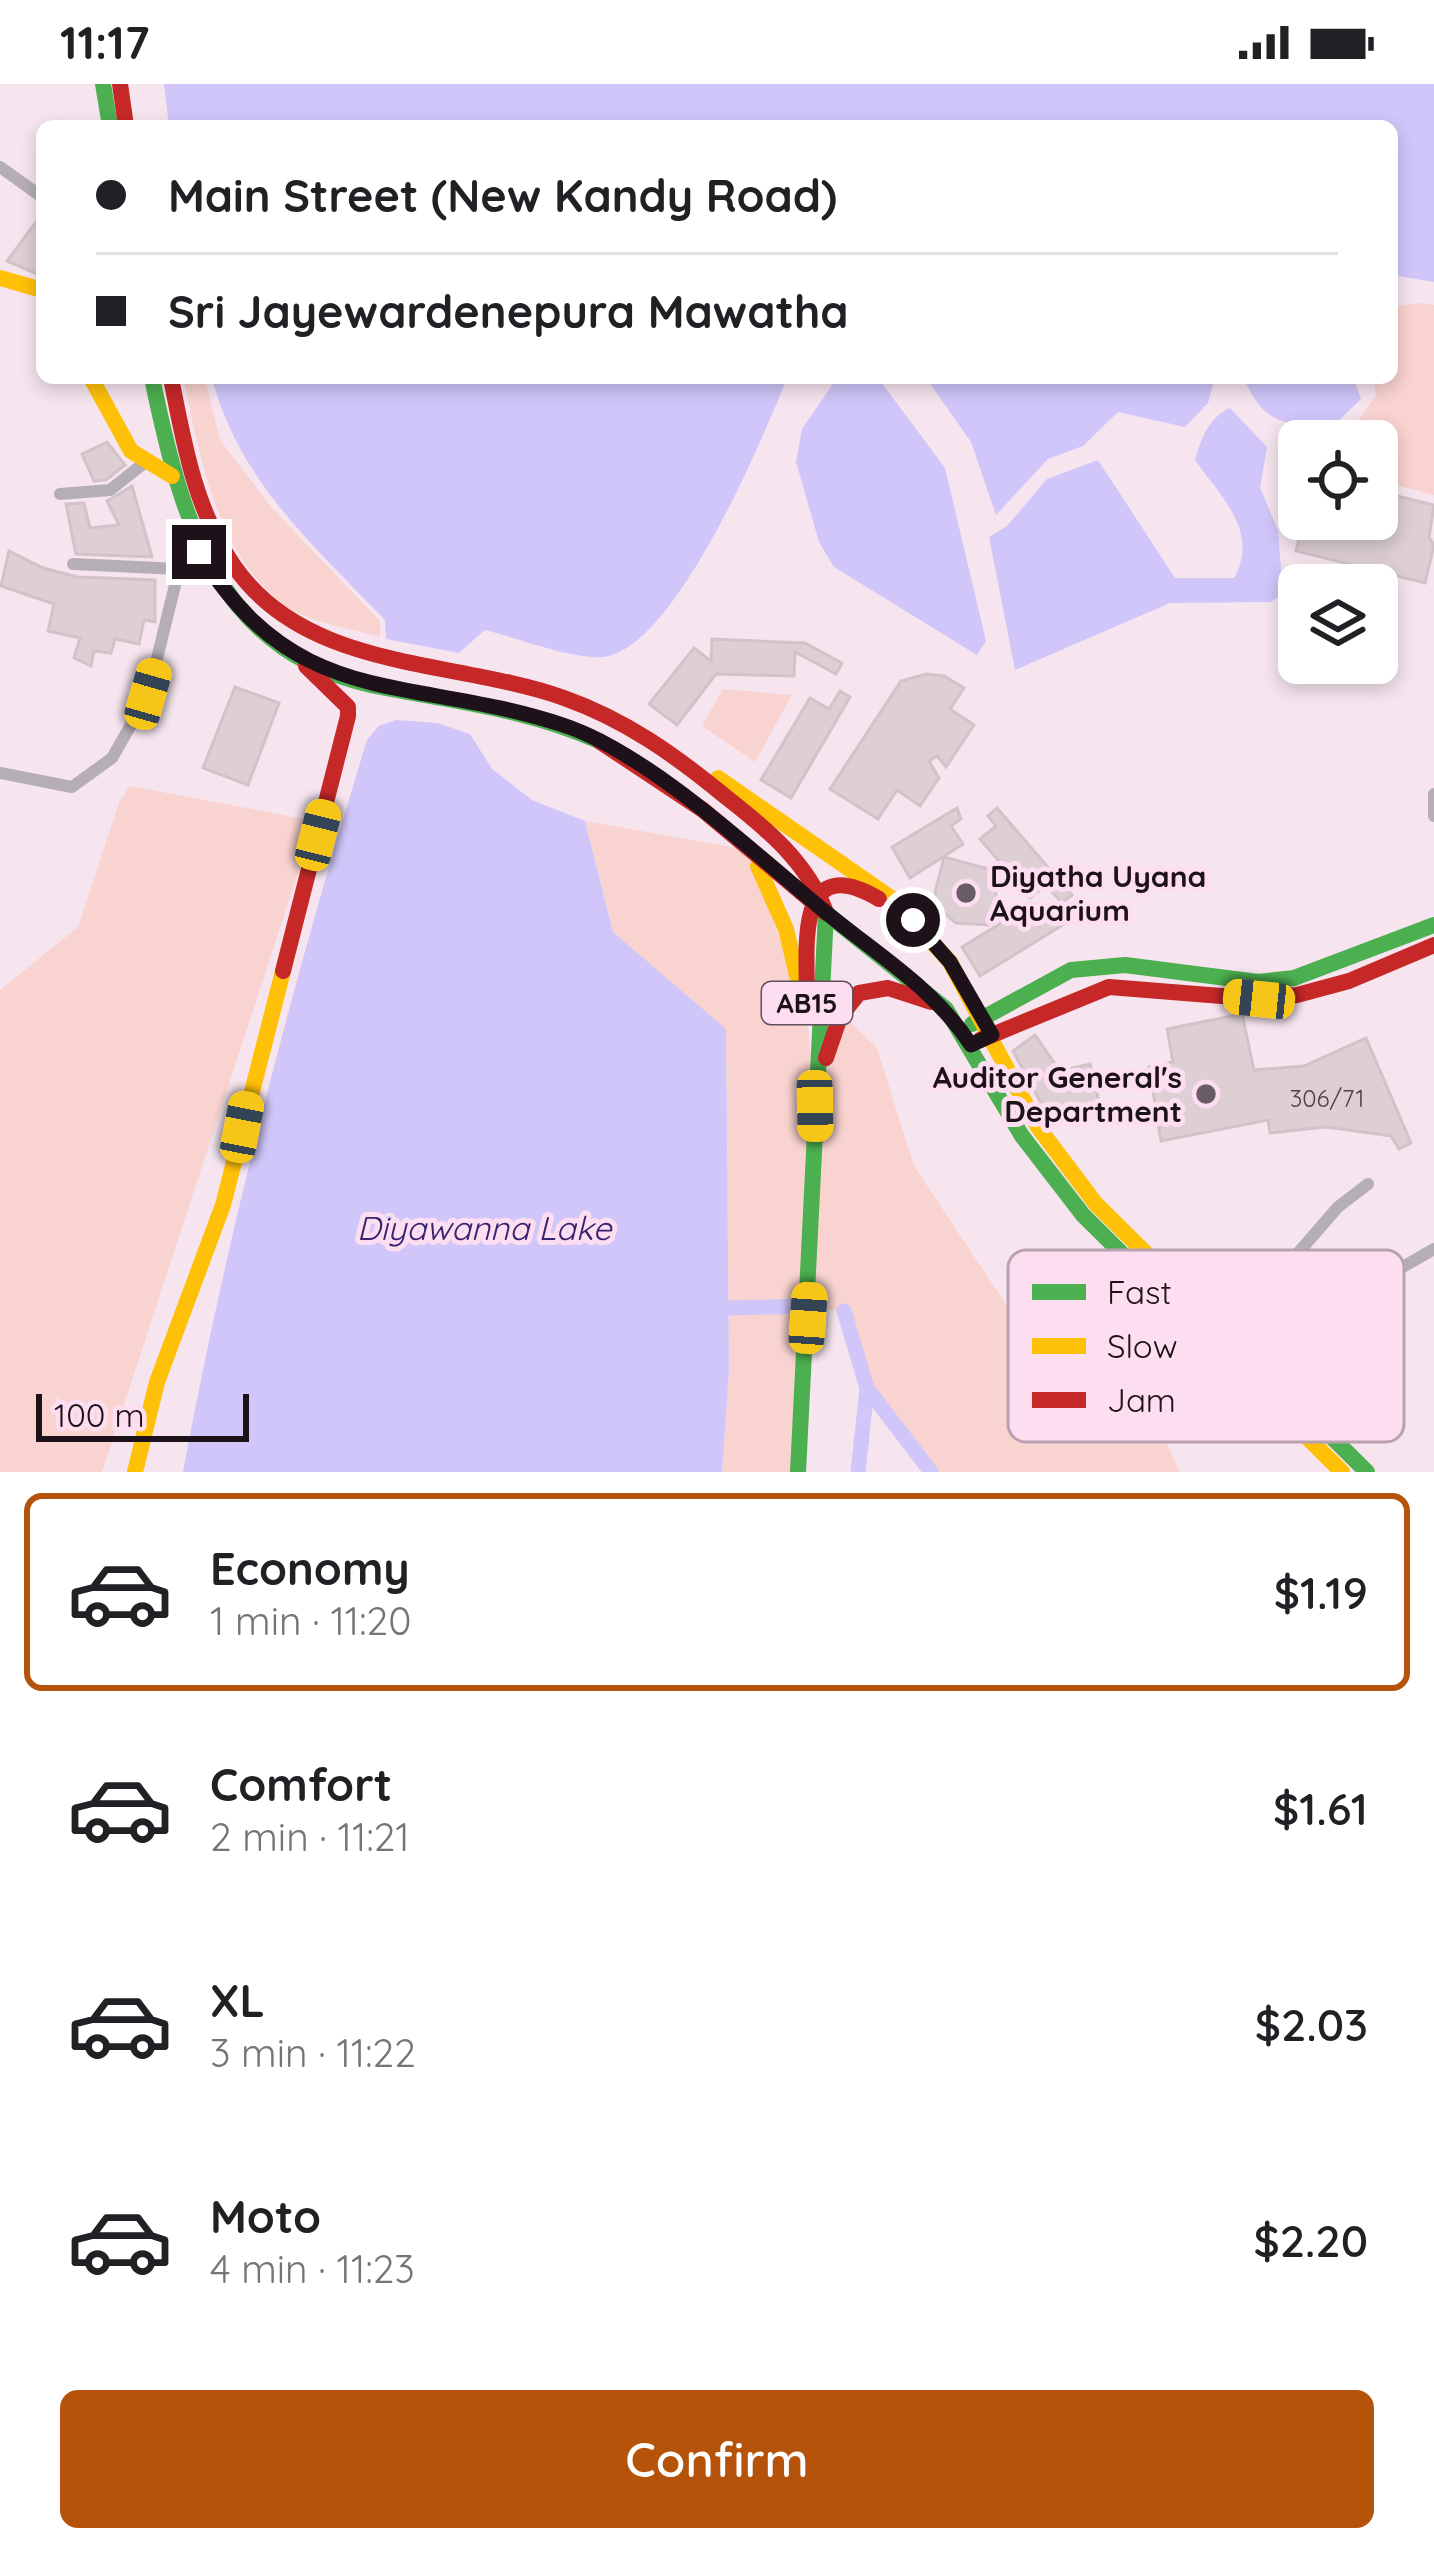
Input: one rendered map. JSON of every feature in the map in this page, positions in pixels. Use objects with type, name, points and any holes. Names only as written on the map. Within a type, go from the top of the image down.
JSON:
[{"type":"main road","points":[[103,84],[109,120]]},
{"type":"main road","points":[[120,84],[126,120]]},
{"type":"main road","points":[[0,278],[36,288]]},
{"type":"main road","points":[[94,384],[124,441],[143,464],[172,476]]},
{"type":"main road","points":[[153,384],[172,476],[199,552],[225,595],[271,641],[358,682],[563,725],[605,743],[820,901],[946,1009],[1022,1136],[1083,1215],[1118,1250]]},
{"type":"main road","points":[[173,384],[208,524],[236,573],[281,618],[312,637],[362,653],[474,673],[569,698],[647,735],[861,873],[931,940],[983,1018],[1039,1127],[1096,1204],[1147,1250]]},
{"type":"main road","points":[[135,1472],[157,1382],[223,1204],[349,716],[348,706],[292,654]]},
{"type":"main road","points":[[647,735],[791,855],[820,901]]},
{"type":"main road","points":[[749,850],[776,898],[807,1017]]},
{"type":"main road","points":[[820,901],[849,884],[868,891],[931,940]]},
{"type":"main road","name":"AB15","points":[[815,1106],[805,923],[820,901]]},
{"type":"main road","name":"AB15","points":[[798,1472],[811,1276],[820,901]]},
{"type":"main road","points":[[966,1037],[992,1035],[1109,987],[1259,999],[1297,995],[1373,961],[1415,932],[1434,925]]},
{"type":"main road","points":[[966,1037],[983,1018],[1071,970],[1124,965],[1258,982],[1434,945]]},
{"type":"main road","points":[[815,1106],[835,1025],[850,997],[867,988],[891,987],[946,1009]]},
{"type":"main road","points":[[1312,1442],[1342,1472]]},
{"type":"main road","points":[[1339,1442],[1367,1472]]},
{"type":"street","points":[[0,167],[36,193]]},
{"type":"street","points":[[60,494],[110,490],[143,464]]},
{"type":"street","points":[[0,773],[72,787],[112,758],[148,694],[179,568],[199,552]]},
{"type":"street","points":[[73,564],[179,568]]},
{"type":"street","points":[[1434,794],[1434,816]]},
{"type":"street","points":[[1415,932],[1434,912]]},
{"type":"street","points":[[1298,1250],[1338,1207],[1368,1184]]},
{"type":"street","points":[[1404,1267],[1434,1250]]},
{"type":"shaded area","points":[[1434,305],[1434,495],[1398,486],[1398,420],[1359,420],[1376,396],[1374,384],[1398,384],[1398,306]]},
{"type":"shaded area","points":[[184,384],[206,384],[220,440],[271,507],[380,621],[380,637],[301,614],[266,588],[229,535],[197,441]]},
{"type":"shaded area","points":[[723,689],[792,695],[755,762],[702,726]]},
{"type":"shaded area","points":[[130,786],[315,821],[102,1472],[0,1472],[0,990],[78,927],[120,800]]},
{"type":"shaded area","points":[[585,821],[749,850],[807,1017],[815,1100],[840,1012],[877,1048],[914,1166],[1008,1307],[1008,1442],[1166,1442],[1180,1472],[931,1472],[867,1388],[844,1312],[809,1306],[798,1472],[722,1472],[729,1370],[726,1030],[613,932]]},
{"type":"water","points":[[164,84],[1434,84],[1434,282],[1398,276],[1398,120],[168,120]]},
{"type":"water","points":[[214,384],[784,384],[737,492],[686,582],[630,646],[603,657],[561,652],[485,630],[459,653],[386,639],[385,620],[282,509],[240,449]]},
{"type":"water","points":[[833,384],[882,384],[945,468],[986,641],[977,655],[834,567],[819,542],[796,462],[802,429]]},
{"type":"water","points":[[930,384],[1213,384],[1208,403],[1185,427],[1118,412],[1083,446],[1048,459],[996,515],[971,442]]},
{"type":"water","points":[[1247,384],[1355,384],[1361,399],[1339,420],[1280,420],[1259,405]]},
{"type":"water","points":[[1230,408],[1267,447],[1260,488],[1278,530],[1278,597],[1271,602],[1170,603],[1015,670],[989,537],[1007,526],[1047,479],[1098,460],[1175,578],[1234,578],[1243,545],[1240,530],[1226,501],[1195,460],[1211,423]]},
{"type":"water","name":"Diyawanna Lake","points":[[396,720],[438,723],[470,734],[492,769],[532,800],[585,821],[613,932],[726,1029],[729,1370],[722,1472],[183,1472],[242,1195],[314,921],[367,740],[379,726]]},
{"type":"building","points":[[36,222],[36,273],[7,261]]},
{"type":"building","points":[[107,442],[125,465],[106,480],[94,481],[82,454]]},
{"type":"building","points":[[132,486],[152,557],[76,554],[66,504],[84,503],[90,528],[119,525],[107,501]]},
{"type":"building","points":[[1398,496],[1434,505],[1429,537],[1434,545],[1425,583],[1398,576],[1398,564],[1348,564],[1296,551],[1299,540],[1398,540]]},
{"type":"building","points":[[9,551],[43,568],[78,577],[155,580],[155,622],[144,620],[139,644],[115,639],[111,653],[94,651],[91,666],[74,658],[80,638],[48,631],[54,604],[1,586]]},
{"type":"building","points":[[712,639],[805,643],[842,663],[836,674],[795,652],[794,676],[716,674],[677,725],[649,704],[694,648],[711,661]]},
{"type":"building","points":[[926,674],[944,676],[964,688],[950,709],[974,725],[946,767],[937,756],[929,761],[939,778],[920,806],[897,790],[878,819],[830,789],[901,681]]},
{"type":"building","points":[[235,687],[279,703],[248,785],[203,768]]},
{"type":"building","points":[[840,691],[850,697],[791,798],[761,780],[810,698],[829,709]]},
{"type":"building","points":[[957,808],[961,819],[951,826],[963,844],[910,878],[892,847]]},
{"type":"building","points":[[997,808],[1072,895],[1062,903],[1046,885],[1030,898],[980,839],[996,826],[988,816]]},
{"type":"building","name":"Diyatha Uyana Aquarium","points":[[944,857],[995,871],[996,900],[988,925],[956,923],[939,909],[935,893]]},
{"type":"building","points":[[1027,907],[1039,926],[1060,913],[1066,923],[980,976],[962,947]]},
{"type":"building","points":[[1242,1014],[1254,1070],[1304,1066],[1366,1038],[1411,1143],[1399,1149],[1391,1136],[1326,1127],[1270,1133],[1268,1120],[1161,1141],[1149,1067],[1173,1062],[1167,1029]]},
{"type":"building","points":[[1035,1035],[1060,1071],[1090,1064],[1100,1106],[1049,1118],[1013,1051]]},
{"type":"waterway","points":[[729,1308],[807,1306]]},
{"type":"waterway","points":[[844,1311],[867,1388],[931,1472]]},
{"type":"waterway","points":[[858,1472],[867,1388]]},
{"type":"traffic: fast","points":[[103,84],[109,120]]},
{"type":"traffic: fast","points":[[153,384],[195,533],[218,577],[246,615],[283,647],[329,672],[521,714],[599,741]]},
{"type":"traffic: fast","points":[[826,913],[946,1009],[1022,1136],[1083,1215],[1118,1250]]},
{"type":"traffic: fast","points":[[798,1472],[826,913]]},
{"type":"traffic: fast","points":[[972,1024],[1071,970],[1125,965],[1258,982],[1294,978],[1434,925]]},
{"type":"traffic: fast","points":[[1337,1442],[1367,1472]]},
{"type":"traffic: slow","points":[[0,278],[36,288]]},
{"type":"traffic: slow","points":[[94,384],[131,451],[172,476]]},
{"type":"traffic: slow","points":[[718,778],[894,900],[950,962],[1038,1127],[1096,1204],[1143,1250]]},
{"type":"traffic: slow","points":[[758,866],[786,929],[807,1017]]},
{"type":"traffic: slow","points":[[135,1472],[157,1382],[223,1205],[283,971]]},
{"type":"traffic: slow","points":[[1312,1442],[1342,1472]]},
{"type":"traffic: jam","points":[[120,84],[125,120]]},
{"type":"traffic: jam","points":[[172,384],[193,476],[210,522],[234,566],[265,601],[301,626],[342,644],[522,685],[587,707],[629,728],[688,767],[771,834],[808,877],[826,912]]},
{"type":"traffic: jam","points":[[283,971],[348,716],[348,707],[306,666]]},
{"type":"traffic: jam","points":[[599,741],[703,810],[826,913]]},
{"type":"traffic: jam","points":[[807,993],[808,926],[821,893],[834,886],[853,887],[879,899]]},
{"type":"traffic: jam","points":[[980,1040],[1109,987],[1259,999],[1297,995],[1349,981],[1434,945]]},
{"type":"traffic: jam","points":[[826,1058],[840,1017],[859,993],[888,988],[931,1002]]},
{"type":"place","name":"Diyatha Uyana Aquarium","points":[[966,893]]},
{"type":"place","name":"Auditor General's Department","points":[[1206,1094]]},
{"type":"route","points":[[199,552],[225,595],[271,641],[292,654],[348,680],[563,725],[605,743],[718,824],[926,989],[971,1045],[992,1035],[950,962],[913,920]]}]
